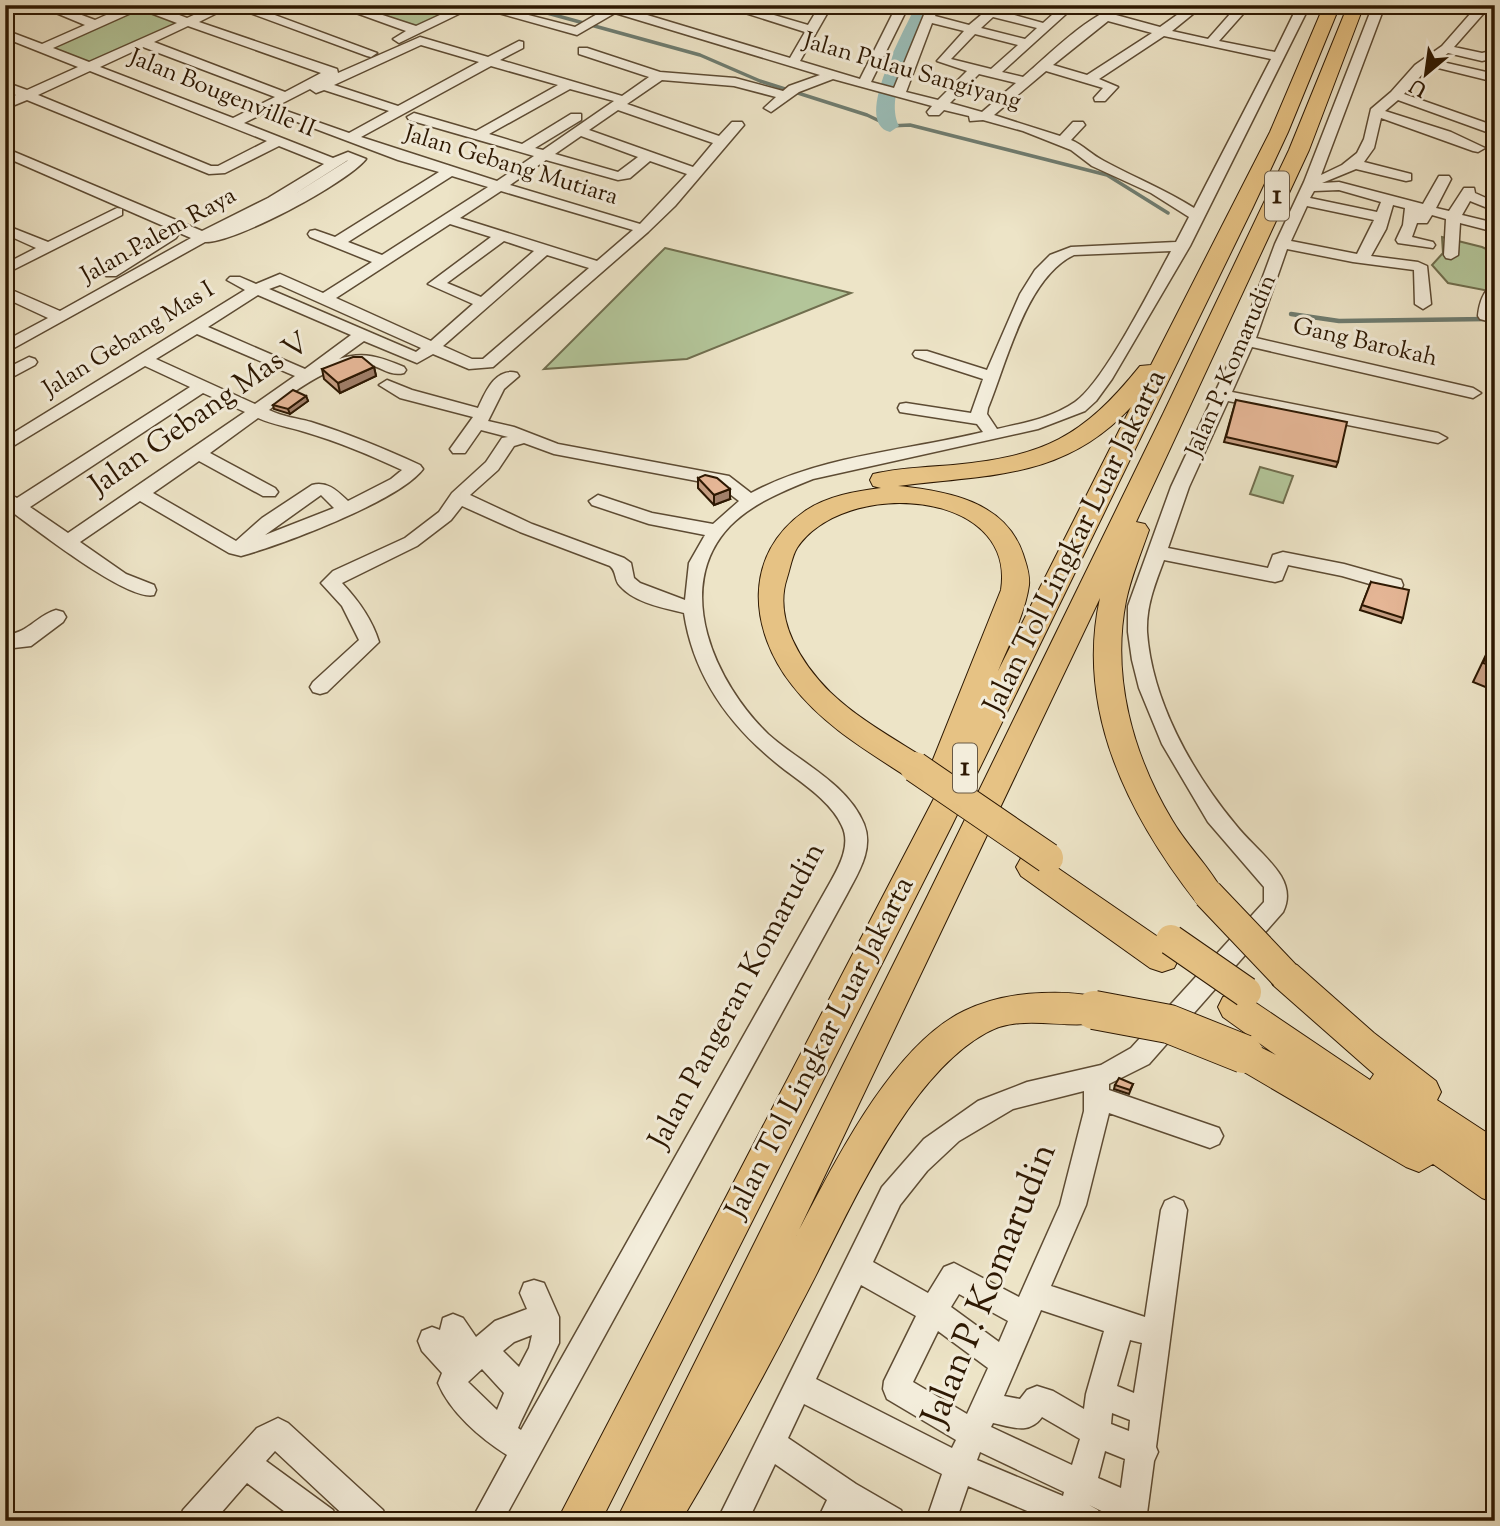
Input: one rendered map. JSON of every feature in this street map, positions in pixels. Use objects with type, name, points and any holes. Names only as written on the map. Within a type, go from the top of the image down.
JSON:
[{"type":"highway","name":"Jalan Tol Lingkar Luar Jakarta","points":[[637,1521],[944,895],[1175,414],[1299,150],[1356,5]]},
{"type":"highway","name":"Jalan Tol Lingkar Luar Jakarta","points":[[578,1521],[867,961],[1279,132],[1309,6]]},
{"type":"highway","points":[[1186,318],[1153,365],[1119,406],[1067,446],[1003,466],[882,480],[851,487],[812,502],[774,535],[764,552],[754,592],[757,624],[768,655],[793,692],[813,713],[908,772],[1240,1000],[1495,1186]]},
{"type":"highway","points":[[1175,414],[1111,610],[1108,655],[1111,701],[1118,736],[1142,797],[1177,857],[1208,894],[1285,975],[1362,1044],[1495,1151]]},
{"type":"highway","points":[[867,961],[1002,627],[1012,599],[1016,573],[1014,561],[1003,539],[992,526],[972,511],[931,497],[909,494],[860,496],[846,499],[820,512],[785,544],[772,580],[772,614],[785,655],[810,688],[908,772]]},
{"type":"highway","points":[[1240,1000],[1495,1158]]},
{"type":"highway","points":[[657,1521],[745,1369],[867,1145],[898,1095],[913,1075],[949,1038],[974,1022],[1004,1011],[1035,1008],[1094,1010],[1169,1024],[1244,1054],[1495,1200]]},
{"type":"street","points":[[43,5],[96,25]]},
{"type":"street","points":[[43,48],[139,5],[332,73]]},
{"type":"street","points":[[5,105],[226,5]]},
{"type":"street","points":[[236,5],[371,53]]},
{"type":"street","points":[[340,5],[415,30]]},
{"type":"street","name":"Jalan Pulau Sangiyang","points":[[600,5],[617,7],[938,108],[986,115],[1062,141],[1084,152],[1104,167],[1156,190],[1197,217]]},
{"type":"street","points":[[726,5],[812,30]]},
{"type":"street","points":[[793,63],[824,5]]},
{"type":"street","points":[[869,86],[903,5]]},
{"type":"street","points":[[897,93],[934,5]]},
{"type":"street","points":[[994,73],[1070,5]]},
{"type":"street","points":[[1077,5],[1114,12],[1161,32],[1279,57]]},
{"type":"street","points":[[1164,5],[1195,8]]},
{"type":"street","points":[[1210,44],[1245,5]]},
{"type":"street","points":[[1307,190],[1379,5]]},
{"type":"street","name":"Jalan Pangeran Komarudin","points":[[486,1521],[818,923],[843,877],[857,842],[850,820],[836,802],[816,782],[761,738],[723,693],[697,644],[693,609],[698,563],[717,531],[750,502],[792,481],[820,471],[987,427],[1066,414],[1089,398],[1131,338],[1184,245],[1279,57],[1309,6]]},
{"type":"street","points":[[232,124],[461,7]]},
{"type":"street","points":[[501,12],[572,31],[590,26],[617,7]]},
{"type":"street","points":[[1090,79],[1195,8]]},
{"type":"street","points":[[1027,82],[943,61],[973,28],[996,9],[1045,27]]},
{"type":"street","points":[[1307,190],[1353,164],[1370,145],[1376,112],[1396,95],[1413,74],[1446,49],[1487,9]]},
{"type":"street","points":[[986,115],[1114,12]]},
{"type":"street","points":[[928,18],[1026,43]]},
{"type":"street","name":"Jalan Bougenville II","points":[[5,34],[335,163],[348,156],[359,159],[309,192],[248,223],[218,237],[197,241]]},
{"type":"street","points":[[323,85],[415,41],[508,66],[617,101],[721,141]]},
{"type":"street","points":[[144,43],[285,96]]},
{"type":"street","points":[[350,138],[488,62],[525,49],[508,66],[367,144]]},
{"type":"street","points":[[1446,49],[1479,57],[1495,54]]},
{"type":"street","points":[[583,51],[659,76],[735,82],[788,93]]},
{"type":"street","points":[[1427,62],[1495,78]]},
{"type":"street","points":[[1046,67],[1112,87],[1100,98]]},
{"type":"street","points":[[910,107],[938,108],[976,69]]},
{"type":"street","points":[[771,108],[788,93],[831,75]]},
{"type":"street","points":[[524,149],[659,76]]},
{"type":"street","points":[[323,85],[400,111]]},
{"type":"street","name":"Jalan Gebang Mutiara","points":[[323,85],[274,111],[449,172],[643,229]]},
{"type":"street","points":[[478,135],[567,85]]},
{"type":"street","points":[[5,86],[208,170],[220,170],[278,141]]},
{"type":"street","points":[[1396,95],[1495,131]]},
{"type":"street","points":[[326,298],[499,186],[579,131],[617,101]]},
{"type":"street","points":[[1376,112],[1478,148]]},
{"type":"street","points":[[414,117],[622,176],[647,156]]},
{"type":"street","points":[[259,288],[280,279],[469,364],[481,365],[492,360],[643,229],[670,203],[737,125]]},
{"type":"street","points":[[1062,141],[1078,125]]},
{"type":"street","points":[[579,131],[695,172]]},
{"type":"street","points":[[5,152],[197,241]]},
{"type":"street","name":"Jalan Palem Raya","points":[[5,348],[272,201],[335,163]]},
{"type":"street","points":[[5,164],[171,235],[197,241]]},
{"type":"street","points":[[1353,164],[1406,177]]},
{"type":"street","points":[[337,242],[449,172]]},
{"type":"street","points":[[1415,226],[1430,231],[1425,245],[1403,240],[1415,226],[1419,207],[1444,179]]},
{"type":"street","points":[[1307,190],[1339,186],[1494,227]]},
{"type":"street","points":[[1307,190],[1332,207],[1332,219],[1380,224]]},
{"type":"street","name":"Jalan P. Komarudin","points":[[941,1521],[959,1467],[1073,1205],[1091,1140],[1097,1087],[1140,1056],[1275,905],[1276,889],[1272,881],[1216,816],[1182,760],[1159,712],[1144,663],[1136,622],[1156,552],[1180,487],[1247,341],[1282,244],[1307,190]]},
{"type":"street","points":[[1451,255],[1453,217],[1468,193],[1495,207]]},
{"type":"street","points":[[1362,258],[1380,224],[1388,198]]},
{"type":"street","points":[[5,270],[117,212]]},
{"type":"street","points":[[449,219],[601,267]]},
{"type":"street","points":[[5,229],[49,248]]},
{"type":"street","points":[[315,234],[383,261]]},
{"type":"street","points":[[5,331],[171,235]]},
{"type":"street","points":[[483,303],[437,286],[436,282],[501,236]]},
{"type":"street","points":[[1282,244],[1404,263],[1422,269],[1423,304]]},
{"type":"street","points":[[987,427],[979,414],[980,408],[1021,306],[1057,256],[1071,251],[1184,245]]},
{"type":"street","points":[[259,288],[414,358],[433,347],[544,250]]},
{"type":"street","name":"Jalan Gebang Mas I","points":[[235,280],[259,288]]},
{"type":"street","name":"Jalan Gebang Mas I","points":[[5,446],[259,288]]},
{"type":"street","points":[[1495,290],[1487,304],[1486,316],[1495,317]]},
{"type":"street","points":[[5,292],[60,317]]},
{"type":"street","points":[[195,327],[306,375],[355,359],[370,359],[398,370]]},
{"type":"street","name":"Jalan Gebang Mas V","points":[[69,541],[198,454],[363,334]]},
{"type":"street","name":"Gang Barokah","points":[[1247,341],[1473,393]]},
{"type":"street","points":[[921,354],[993,377]]},
{"type":"street","points":[[138,492],[241,550],[294,532],[345,509],[397,483],[414,469],[367,447],[317,429],[283,424],[145,360]]},
{"type":"street","points":[[5,376],[29,362]]},
{"type":"street","points":[[459,449],[481,419],[498,386],[511,376]]},
{"type":"street","points":[[387,385],[481,419],[543,446],[723,480],[750,502]]},
{"type":"street","points":[[147,590],[119,578],[12,502],[201,387]]},
{"type":"street","points":[[1223,395],[1438,438]]},
{"type":"street","points":[[906,408],[987,427]]},
{"type":"street","points":[[320,687],[336,675],[357,649],[369,642],[365,629],[349,602],[330,583],[340,575],[411,542],[445,516],[458,497],[492,466],[508,442],[525,438]]},
{"type":"street","points":[[198,454],[269,492]]},
{"type":"street","points":[[236,549],[268,522],[318,489],[327,491],[345,509]]},
{"type":"street","points":[[458,497],[526,528],[617,562],[624,567],[624,577],[628,583],[654,597],[693,609]]},
{"type":"street","points":[[598,501],[649,518],[717,531]]},
{"type":"street","points":[[1156,552],[1275,576],[1280,559],[1283,558],[1344,570],[1394,585]]},
{"type":"street","points":[[5,642],[24,641],[56,617]]},
{"type":"street","points":[[732,1521],[855,1266],[898,1185],[947,1136],[989,1108],[1014,1097],[1097,1087],[1210,1136]]},
{"type":"street","points":[[797,1385],[959,1467],[1078,1510],[1132,1515],[1143,1452],[1155,1334],[1174,1210]]},
{"type":"street","points":[[855,1266],[933,1311],[1004,1362]]},
{"type":"street","points":[[1078,1510],[980,1421],[897,1389],[898,1381],[954,1276],[1028,1305],[1121,1322],[1155,1334]]},
{"type":"street","points":[[501,1434],[543,1351],[547,1337],[539,1305],[472,1359],[452,1383],[456,1391],[501,1434],[526,1450]]},
{"type":"street","points":[[1078,1510],[1096,1432],[1101,1394],[1121,1322]]},
{"type":"street","points":[[442,1334],[472,1359],[521,1390]]},
{"type":"street","points":[[1101,1394],[1148,1413]]},
{"type":"street","points":[[980,1421],[1026,1415],[1037,1400],[1040,1400],[1096,1432],[1143,1452]]},
{"type":"street","points":[[194,1521],[267,1438],[278,1433],[372,1521]]},
{"type":"street","points":[[769,1442],[838,1508],[890,1521]]},
{"type":"street","points":[[245,1463],[322,1521]]},
{"type":"green space","points":[[139,5],[189,22],[92,67],[43,48]]},
{"type":"green space","points":[[351,5],[463,5],[418,27]]},
{"type":"green space","points":[[1442,237],[1495,253],[1495,286],[1489,291],[1448,283],[1432,265],[1443,253]]},
{"type":"green space","points":[[665,248],[851,293],[687,359],[544,369]]},
{"type":"green space","points":[[1260,467],[1293,476],[1283,503],[1250,494]]},
{"type":"building","points":[[353,357],[362,357],[374,367],[338,383],[322,369]]},
{"type":"building","points":[[293,390],[306,396],[288,409],[273,405]]},
{"type":"building","points":[[1236,400],[1347,422],[1338,462],[1226,437]]},
{"type":"building","points":[[705,475],[717,478],[730,489],[714,495],[698,478]]},
{"type":"building","points":[[1371,582],[1409,590],[1403,618],[1362,605]]},
{"type":"building","points":[[1495,638],[1495,667],[1483,663]]},
{"type":"building","points":[[1119,1078],[1133,1084],[1130,1090],[1115,1085]]},
{"type":"waterway","points":[[518,5],[700,55],[760,81],[867,115],[890,126],[910,125],[1107,175],[1168,213]]},
{"type":"waterway","points":[[890,126],[885,116],[889,86],[925,5]]},
{"type":"waterway","points":[[1291,314],[1339,321],[1487,319]]}]
